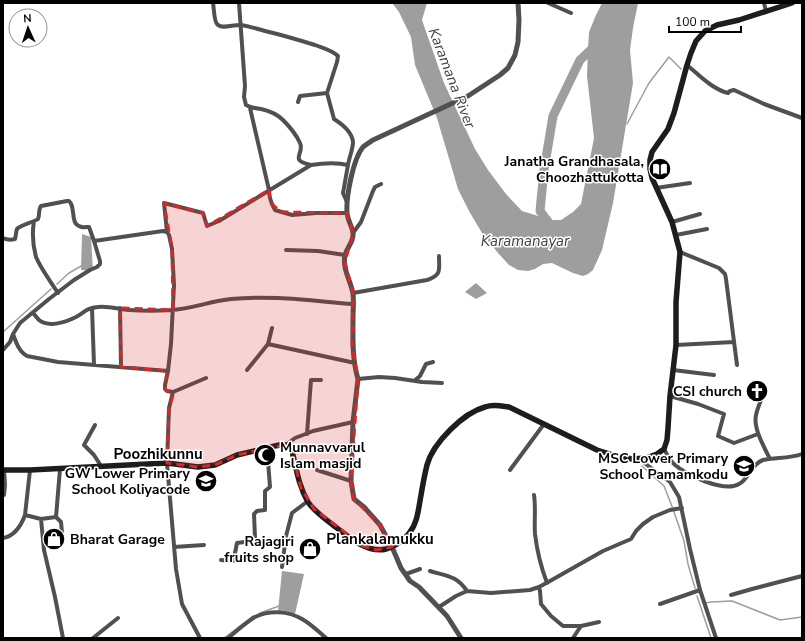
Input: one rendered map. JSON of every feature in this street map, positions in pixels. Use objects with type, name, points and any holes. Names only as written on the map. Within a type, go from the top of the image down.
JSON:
[{"type":"main road","points":[[4,470],[60,469],[167,463],[198,467],[215,465],[237,455],[286,445],[291,447],[299,481],[308,501],[314,509],[352,540],[363,546],[376,550],[384,550],[399,543],[410,533],[415,524],[427,464],[445,435],[476,410],[486,406],[496,405],[509,407],[597,450],[613,455],[632,459],[646,458],[657,454],[664,449],[667,440],[676,345],[676,302],[680,252],[672,222],[652,178],[650,160],[652,152],[668,129],[687,65],[696,41],[705,31],[717,25],[766,12],[787,4]]},
{"type":"street","points":[[213,3],[215,20],[220,26],[241,25],[296,39],[334,53],[338,56],[327,93],[334,119],[342,124],[351,136],[353,143],[343,193],[348,202]]},
{"type":"street","points":[[239,3],[245,101],[246,105],[250,108],[271,203],[275,210],[292,215],[347,213]]},
{"type":"street","points":[[461,638],[448,616],[419,587],[410,581],[401,568],[392,546],[380,525],[364,507],[354,499],[351,482],[353,422],[358,379],[352,345],[353,293],[346,272],[345,255],[352,241],[353,233],[347,213],[350,181],[356,160],[363,147],[373,140],[468,96],[508,68],[515,55],[518,42],[518,3]]},
{"type":"street","points":[[548,3],[571,13]]},
{"type":"street","points":[[764,3],[766,12]]},
{"type":"street","points":[[687,65],[703,80],[724,92],[728,93],[734,90],[764,104],[802,118]]},
{"type":"street","points":[[298,102],[300,96],[327,93]]},
{"type":"street","points":[[250,108],[269,111],[276,114],[284,121],[300,143],[301,147],[298,157],[304,164],[312,165],[339,163],[348,165]]},
{"type":"street","points":[[206,378],[173,392],[165,389],[171,344],[174,285],[173,256],[171,241],[167,232],[164,203],[203,213],[207,226],[219,221],[312,165]]},
{"type":"street","points":[[656,188],[690,183]]},
{"type":"street","points":[[353,233],[360,222],[375,187],[381,184]]},
{"type":"street","points":[[3,238],[15,239],[18,229],[38,219],[40,206],[69,201],[72,204],[76,224],[78,226],[89,227],[100,261],[100,264],[97,267],[74,280],[58,293],[49,298],[20,323],[10,342],[3,350]]},
{"type":"street","points":[[672,222],[700,214]]},
{"type":"street","points":[[34,221],[34,246],[37,258],[58,293]]},
{"type":"street","points":[[676,235],[707,229]]},
{"type":"street","points":[[94,241],[163,231],[167,232]]},
{"type":"street","points":[[286,250],[318,251],[345,255]]},
{"type":"street","points":[[680,252],[719,268],[725,274],[737,365]]},
{"type":"street","points":[[353,293],[427,280],[435,277],[439,272],[439,256]]},
{"type":"street","points":[[33,313],[43,322],[57,324],[72,319],[85,310],[92,308],[112,307],[148,311],[173,310],[231,299],[256,298],[279,298],[353,304]]},
{"type":"street","points":[[92,308],[94,365]]},
{"type":"street","points":[[120,308],[121,367]]},
{"type":"street","points":[[247,370],[268,344],[272,328]]},
{"type":"street","points":[[13,334],[19,348],[23,354],[27,356],[58,362],[168,371]]},
{"type":"street","points":[[676,345],[734,342]]},
{"type":"street","points":[[268,344],[355,363]]},
{"type":"street","points":[[414,381],[420,376],[426,364],[433,362]]},
{"type":"street","points":[[673,370],[714,376]]},
{"type":"street","points":[[358,379],[379,377],[442,383]]},
{"type":"street","points":[[307,434],[311,380],[321,380]]},
{"type":"street","points":[[173,392],[169,408],[167,463],[176,569],[182,604],[200,638]]},
{"type":"street","points":[[670,396],[698,404],[724,414],[718,436],[734,443],[758,434]]},
{"type":"street","points":[[761,400],[755,416],[756,424],[758,434],[770,459]]},
{"type":"street","points":[[286,445],[295,438],[353,422]]},
{"type":"street","points":[[510,470],[544,424]]},
{"type":"street","points":[[95,425],[84,445],[94,455],[101,466]]},
{"type":"street","points":[[220,560],[233,561],[237,543],[252,541],[255,538],[254,514],[257,511],[265,510],[265,491],[270,487],[267,448]]},
{"type":"street","points":[[664,449],[672,464],[686,473],[708,483],[727,486],[738,485],[745,480],[753,467],[761,461],[802,454]]},
{"type":"street","points":[[632,459],[643,462],[670,482],[680,497],[700,590],[716,638]]},
{"type":"street","points":[[56,518],[60,469]]},
{"type":"street","points":[[4,470],[4,494]]},
{"type":"street","points":[[3,538],[7,538],[14,534],[23,522],[30,470]]},
{"type":"street","points":[[316,470],[351,482]]},
{"type":"street","points":[[534,496],[537,550],[547,583]]},
{"type":"street","points":[[282,567],[286,536],[292,512],[308,501]]},
{"type":"street","points":[[439,607],[467,591],[492,593],[530,590],[539,587],[603,550],[631,539],[643,524],[653,517],[670,510],[682,508]]},
{"type":"street","points":[[25,515],[41,519],[56,518],[61,522],[62,533]]},
{"type":"street","points":[[41,519],[44,550],[63,638]]},
{"type":"street","points":[[174,548],[204,545]]},
{"type":"street","points":[[406,574],[420,569]]},
{"type":"street","points":[[430,571],[450,576],[462,584],[467,591]]},
{"type":"street","points":[[731,595],[802,576]]},
{"type":"street","points":[[539,587],[541,604],[550,616],[563,626],[581,626],[599,622]]},
{"type":"street","points":[[660,604],[700,590]]},
{"type":"street","points":[[228,638],[254,618],[268,613],[280,612],[290,614],[303,620],[326,638]]},
{"type":"street","points":[[93,638],[118,618]]},
{"type":"street","points":[[573,638],[581,626]]},
{"type":"highlighted area","points":[[269,190],[271,203],[281,212],[347,213],[353,233],[345,262],[353,293],[352,345],[358,379],[351,481],[354,499],[380,525],[392,547],[376,550],[363,546],[314,509],[301,488],[290,444],[237,455],[215,465],[198,467],[167,463],[169,408],[173,395],[165,389],[167,371],[121,367],[120,308],[173,310],[172,249],[164,203],[203,213],[207,226]]},
{"type":"water","name":"Karamanayar","points":[[392,3],[427,3],[422,20],[444,83],[475,149],[488,170],[506,194],[522,211],[551,220],[561,220],[573,212],[581,204],[594,138],[587,76],[589,32],[602,3],[638,3],[630,50],[633,83],[613,203],[602,250],[593,270],[588,274],[583,276],[573,273],[552,263],[543,264],[528,271],[518,270],[509,265],[482,233],[458,189],[437,118],[415,65],[411,37],[399,12]]},
{"type":"water","points":[[82,234],[91,237],[93,271],[81,270]]},
{"type":"water","points":[[476,283],[487,293],[476,299],[465,292]]},
{"type":"water","points":[[282,571],[304,574],[295,614],[278,611]]},
{"type":"waterway","points":[[553,228],[540,211],[544,170],[553,116],[580,60],[596,45]]},
{"type":"waterway","points":[[627,124],[649,83],[669,57],[681,69]]},
{"type":"waterway","points":[[57,284],[69,273],[83,265]]},
{"type":"waterway","points":[[3,332],[51,289]]},
{"type":"waterway","points":[[642,466],[664,486],[684,541],[688,564],[695,588]]},
{"type":"waterway","points":[[697,596],[711,638]]},
{"type":"waterway","points":[[705,603],[732,601],[780,620],[802,617]]},
{"type":"waterway","points":[[260,613],[279,606]]},
{"type":"waterway","points":[[224,638],[253,616]]},
{"type":"place","name":"Janatha Grandhasala, Choozhattukotta","points":[[660,169]]},
{"type":"place","name":"CSI church","points":[[757,391]]},
{"type":"place","name":"Munnavvarul Islam masjid","points":[[265,455]]},
{"type":"place","name":"MSC Lower Primary School Pamamkodu","points":[[744,466]]},
{"type":"place","name":"GW Lower Primary School Koliyacode","points":[[206,481]]},
{"type":"place","name":"Bharat Garage","points":[[54,539]]},
{"type":"place","name":"Rajagiri fruits shop","points":[[310,549]]},
{"type":"district","name":"Poozhikunnu","points":[[158,454]]},
{"type":"district","name":"Plankalamukku","points":[[380,539]]},
{"type":"water label","name":"Karamana River","points":[[452,78]]}]
